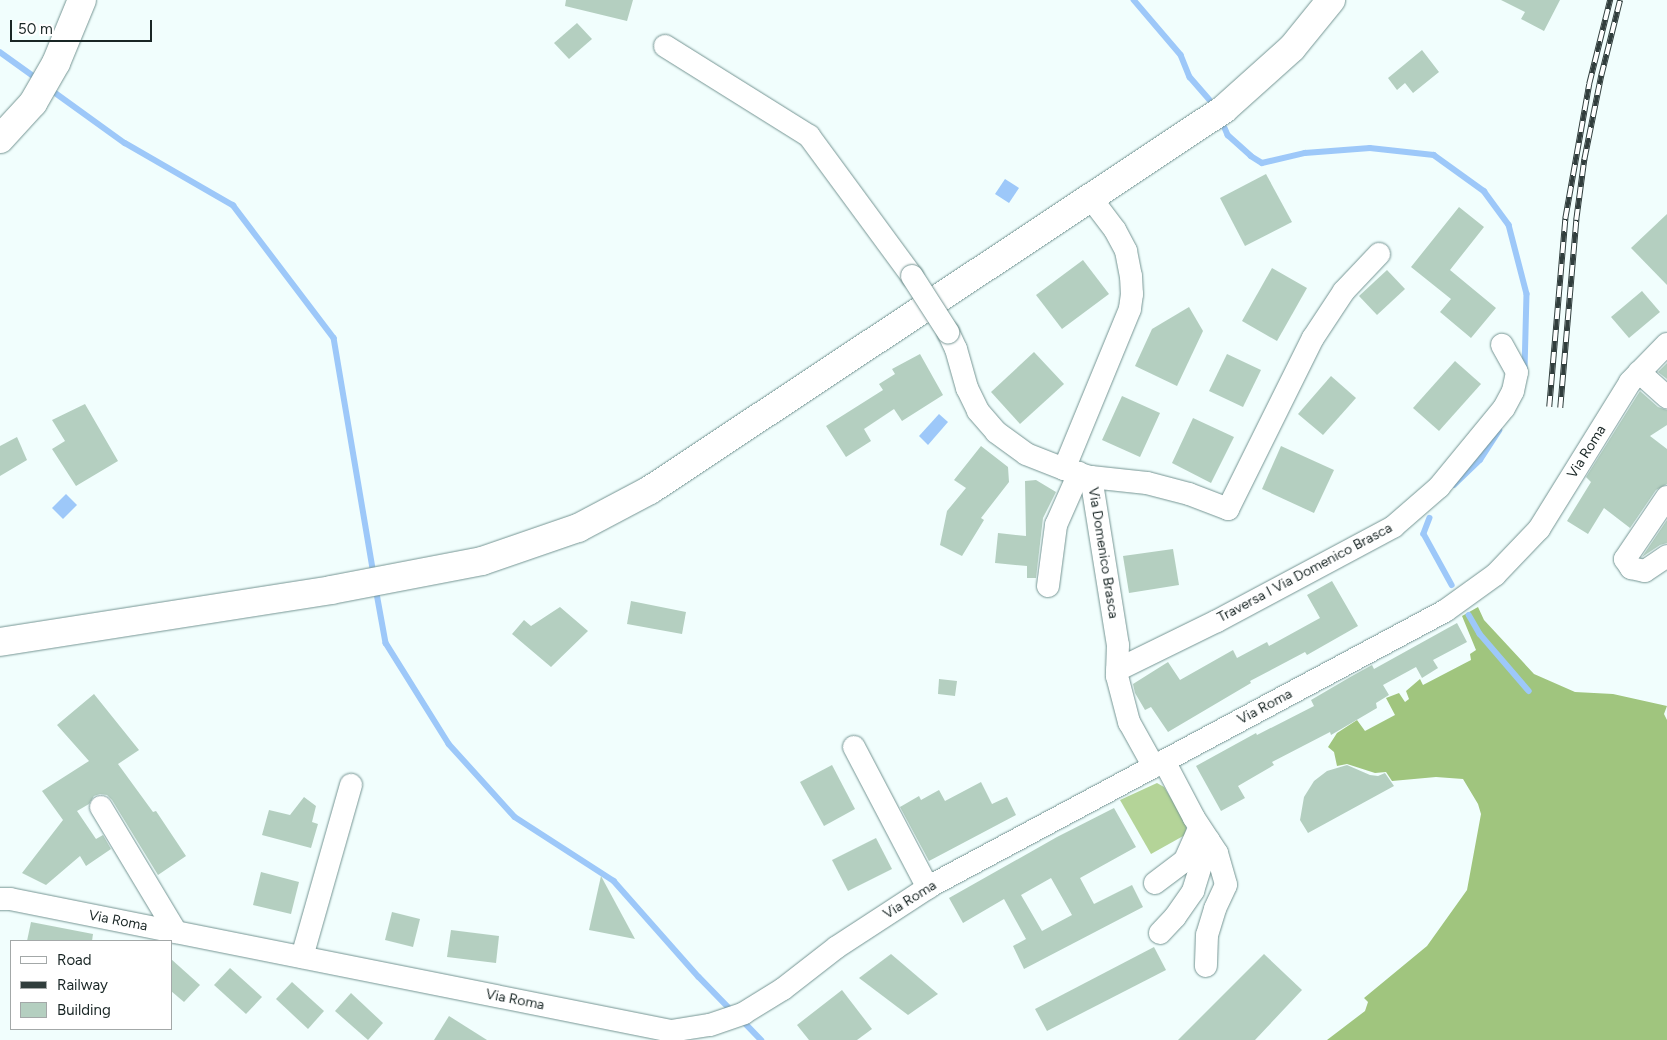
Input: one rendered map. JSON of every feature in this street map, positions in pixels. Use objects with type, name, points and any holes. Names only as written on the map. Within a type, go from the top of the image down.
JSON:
[{"type":"main road","points":[[0,139],[33,103],[56,63],[82,0]]},
{"type":"main road","points":[[1,643],[375,582],[482,561],[578,528],[650,490],[1224,109],[1292,48],[1331,0]]},
{"type":"street","points":[[665,46],[809,136],[912,276],[948,332],[956,350],[967,388],[978,411],[996,432],[1026,454],[1078,473],[1146,483],[1189,494],[1228,509],[1312,338],[1344,291],[1379,254]]},
{"type":"street","points":[[1048,586],[1056,525],[1078,473],[1130,310],[1132,294],[1126,251],[1115,230],[1090,197]]},
{"type":"street","name":"Via Roma","points":[[0,899],[10,899],[671,1031],[724,1024],[783,988],[837,947],[928,888],[1445,612],[1495,575],[1539,529],[1630,382],[1667,344]]},
{"type":"street","name":"Traversa I Via Domenico Brasca","points":[[1117,670],[1217,621],[1394,527],[1439,487],[1504,408],[1513,390],[1517,372],[1502,345]]},
{"type":"street","points":[[1640,372],[1667,397]]},
{"type":"street","name":"Via Domenico Brasca","points":[[1078,473],[1118,645],[1117,670],[1129,722],[1217,853],[1226,885],[1215,909],[1207,935],[1206,966]]},
{"type":"street","points":[[1667,497],[1625,559],[1631,568],[1645,571],[1667,556]]},
{"type":"street","points":[[854,747],[928,888]]},
{"type":"street","points":[[302,957],[351,785]]},
{"type":"street","points":[[101,807],[176,932]]},
{"type":"street","points":[[1155,883],[1185,860],[1204,834]]},
{"type":"street","points":[[1160,934],[1176,917],[1193,891],[1204,834]]},
{"type":"green space","points":[[1478,607],[1484,620],[1534,674],[1575,692],[1613,694],[1667,706],[1664,714],[1667,720],[1667,1040],[1327,1040],[1365,1011],[1368,1002],[1364,998],[1427,946],[1467,890],[1481,814],[1478,804],[1463,779],[1436,777],[1392,781],[1386,772],[1375,773],[1347,764],[1337,766],[1334,752],[1328,747],[1337,733],[1357,720],[1365,731],[1395,715],[1386,698],[1399,693],[1405,702],[1409,699],[1406,691],[1420,679],[1423,685],[1471,660],[1470,654],[1476,650],[1462,616]]},
{"type":"green space","points":[[1157,783],[1164,787],[1187,824],[1185,835],[1151,854],[1120,800]]},
{"type":"water","points":[[1005,179],[1019,188],[1009,203],[995,194]]},
{"type":"water","points":[[939,414],[948,422],[928,445],[919,436]]},
{"type":"water","points":[[66,494],[77,505],[63,519],[52,508]]},
{"type":"building","points":[[566,0],[633,0],[627,21],[565,6]]},
{"type":"building","points":[[1501,0],[1560,0],[1544,31],[1521,19],[1525,12]]},
{"type":"building","points":[[577,23],[592,39],[569,59],[554,43]]},
{"type":"building","points":[[1422,50],[1439,72],[1413,93],[1405,83],[1397,90],[1388,78]]},
{"type":"building","points":[[1266,174],[1292,222],[1245,246],[1220,198]]},
{"type":"building","points":[[1459,207],[1484,227],[1450,270],[1496,308],[1471,338],[1440,312],[1451,299],[1411,267]]},
{"type":"building","points":[[1667,214],[1667,285],[1631,248]]},
{"type":"building","points":[[1083,260],[1109,294],[1062,329],[1036,295]]},
{"type":"building","points":[[1272,268],[1307,288],[1277,341],[1242,321]]},
{"type":"building","points":[[1387,270],[1405,289],[1377,315],[1359,296]]},
{"type":"building","points":[[1642,291],[1660,312],[1629,338],[1611,317]]},
{"type":"building","points":[[1189,307],[1203,331],[1177,386],[1135,366],[1152,329]]},
{"type":"building","points":[[1034,352],[1064,384],[1020,424],[991,392]]},
{"type":"building","points":[[920,354],[943,395],[902,421],[894,409],[864,429],[871,441],[846,457],[826,426],[883,390],[879,384],[895,374],[892,369]]},
{"type":"building","points":[[1227,354],[1261,370],[1243,407],[1209,391]]},
{"type":"building","points":[[1455,361],[1481,384],[1439,431],[1413,408]]},
{"type":"building","points":[[1667,363],[1667,379],[1658,372]]},
{"type":"building","points":[[1331,376],[1356,398],[1323,435],[1298,414]]},
{"type":"building","points":[[1640,391],[1658,407],[1667,410],[1667,425],[1650,436],[1667,449],[1667,484],[1656,490],[1630,528],[1604,508],[1588,534],[1567,521],[1591,482],[1586,477]]},
{"type":"building","points":[[1122,396],[1160,413],[1140,457],[1102,440]]},
{"type":"building","points":[[85,404],[118,461],[76,486],[52,449],[65,441],[52,420]]},
{"type":"building","points":[[1193,418],[1234,437],[1211,483],[1172,463]]},
{"type":"building","points":[[17,437],[27,460],[0,476],[0,446]]},
{"type":"building","points":[[981,446],[1008,467],[1009,482],[981,518],[984,520],[962,556],[940,545],[947,511],[966,488],[954,480]]},
{"type":"building","points":[[1281,446],[1334,470],[1314,513],[1262,489]]},
{"type":"building","points":[[1036,480],[1056,492],[1043,518],[1036,578],[1027,578],[1027,566],[995,563],[998,533],[1026,536],[1025,481]]},
{"type":"building","points":[[1667,520],[1667,543],[1660,545],[1642,557]]},
{"type":"building","points":[[1173,549],[1179,585],[1129,593],[1123,556]]},
{"type":"building","points":[[1332,581],[1358,626],[1307,655],[1305,652],[1250,681],[1251,683],[1168,732],[1151,707],[1145,710],[1135,693],[1133,684],[1168,662],[1180,680],[1233,650],[1237,658],[1267,642],[1269,646],[1320,618],[1307,595]]},
{"type":"building","points":[[631,601],[686,612],[682,634],[627,624]]},
{"type":"building","points":[[560,607],[588,631],[551,667],[512,634],[524,620],[531,626]]},
{"type":"building","points":[[1457,623],[1467,642],[1433,660],[1438,668],[1422,678],[1416,667],[1383,685],[1389,695],[1376,703],[1377,708],[1331,735],[1330,732],[1272,762],[1274,765],[1238,786],[1245,798],[1221,811],[1196,766],[1256,733],[1257,735],[1314,706],[1311,700],[1352,676],[1372,665],[1374,669]]},
{"type":"building","points":[[939,679],[957,681],[955,696],[938,694]]},
{"type":"building","points":[[94,694],[139,750],[118,764],[153,812],[156,811],[186,856],[158,875],[112,800],[107,795],[100,794],[94,796],[89,804],[77,811],[96,839],[103,835],[111,849],[86,866],[80,856],[46,885],[22,873],[63,820],[42,791],[89,761],[57,725]]},
{"type":"building","points":[[832,765],[855,809],[824,826],[800,782]]},
{"type":"building","points":[[1347,765],[1370,775],[1378,776],[1385,773],[1394,786],[1308,833],[1300,820],[1304,797],[1314,781],[1327,771]]},
{"type":"building","points":[[981,782],[992,804],[1007,797],[1016,815],[929,861],[900,807],[919,796],[921,800],[939,790],[945,801]]},
{"type":"building","points":[[304,797],[316,806],[312,822],[318,824],[311,848],[262,835],[269,810],[290,815]]},
{"type":"building","points":[[1114,808],[1136,847],[1080,878],[1094,904],[1132,885],[1143,907],[1024,969],[1013,946],[1026,939],[1004,899],[963,923],[949,898],[1057,837]],"holes":[[[1051,878],[1072,915],[1042,931],[1021,895]]]},
{"type":"building","points":[[876,838],[892,869],[848,891],[832,860]]},
{"type":"building","points":[[261,872],[299,882],[291,914],[253,905]]},
{"type":"building","points":[[601,876],[635,939],[589,930]]},
{"type":"building","points":[[392,912],[420,919],[413,947],[385,940]]},
{"type":"building","points":[[31,922],[93,934],[92,940],[27,940]]},
{"type":"building","points":[[451,930],[499,936],[496,963],[447,957]]},
{"type":"building","points":[[1154,947],[1166,970],[1047,1031],[1035,1009]]},
{"type":"building","points":[[891,954],[938,994],[908,1015],[859,978]]},
{"type":"building","points":[[1264,954],[1302,990],[1255,1040],[1178,1040]]},
{"type":"building","points":[[172,960],[200,985],[184,1002],[172,992]]},
{"type":"building","points":[[230,968],[262,997],[246,1014],[214,985]]},
{"type":"building","points":[[292,982],[324,1011],[308,1029],[276,999]]},
{"type":"building","points":[[842,990],[872,1029],[857,1040],[809,1040],[797,1025]]},
{"type":"building","points":[[351,993],[383,1023],[368,1040],[335,1011]]},
{"type":"building","points":[[449,1016],[487,1040],[434,1040]]},
{"type":"waterway","points":[[1134,0],[1181,55],[1190,77],[1209,99]]},
{"type":"waterway","points":[[0,52],[39,80]]},
{"type":"waterway","points":[[50,89],[125,143],[233,205],[334,338],[374,574]]},
{"type":"waterway","points":[[1225,128],[1228,135],[1251,156],[1262,163],[1305,153],[1370,148],[1434,155],[1484,191],[1509,225],[1527,294],[1525,372]]},
{"type":"waterway","points":[[1454,485],[1480,460],[1499,431]]},
{"type":"waterway","points":[[1430,518],[1424,534],[1452,585]]},
{"type":"waterway","points":[[376,588],[386,643],[449,744],[515,817],[614,881],[699,977],[733,1012]]},
{"type":"waterway","points":[[1469,615],[1480,634],[1529,691]]},
{"type":"waterway","points":[[742,1020],[761,1040]]},
{"type":"railway","points":[[1549,407],[1565,219],[1589,84],[1610,0]]},
{"type":"railway","points":[[1560,408],[1576,220],[1584,160],[1601,76],[1620,0]]}]
